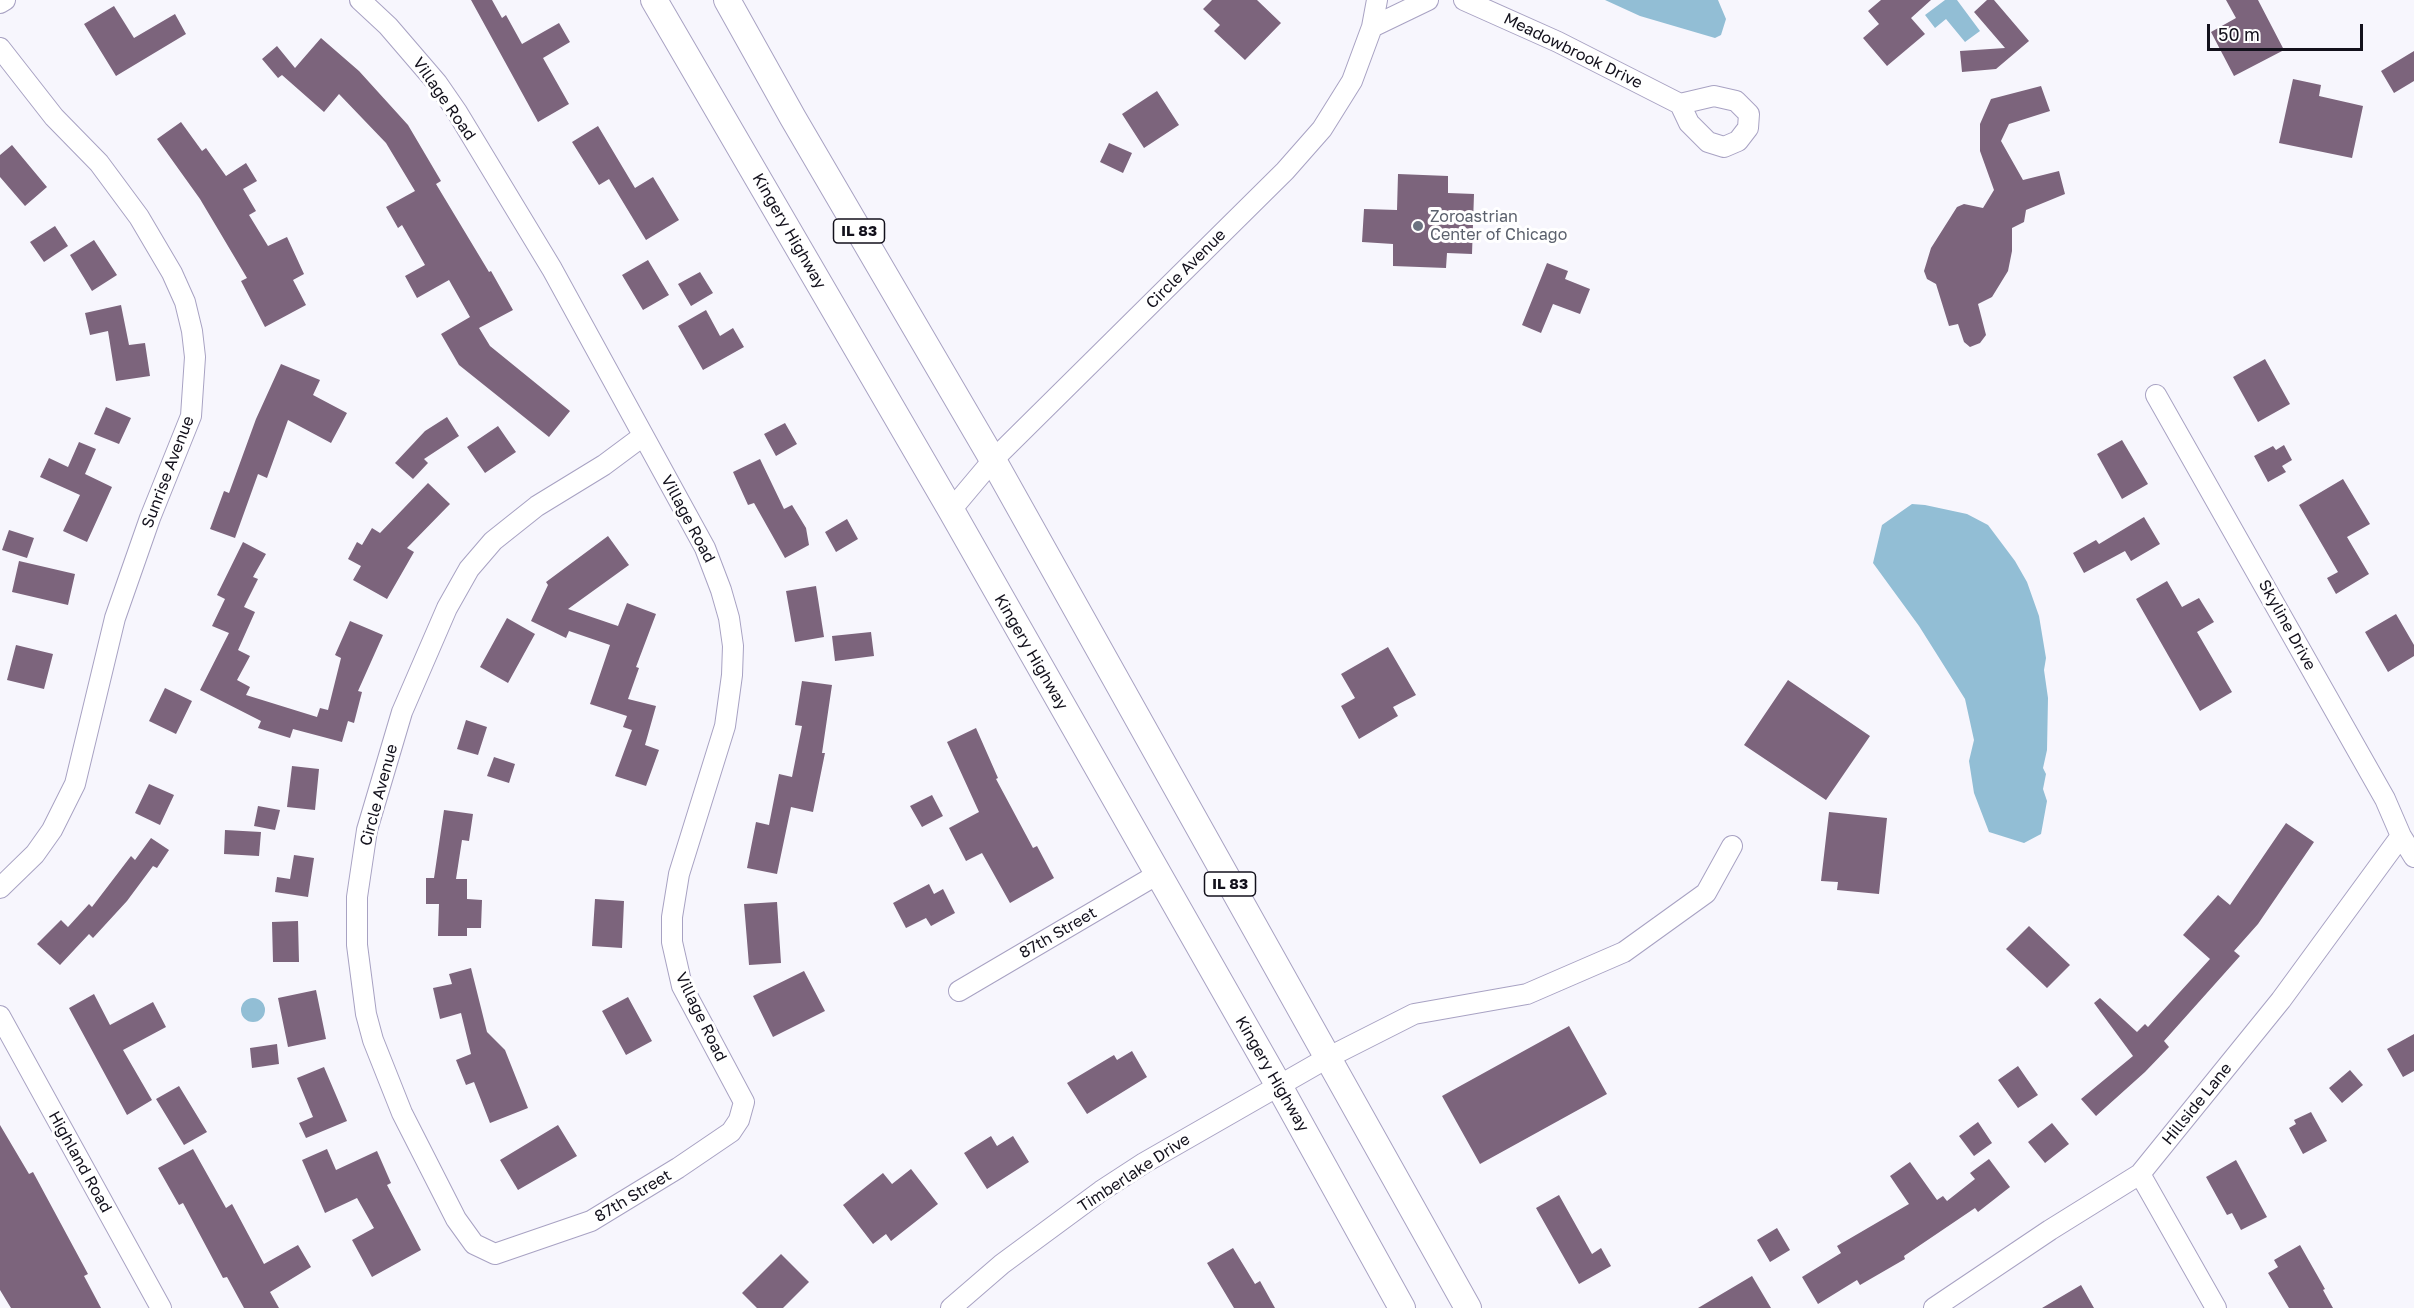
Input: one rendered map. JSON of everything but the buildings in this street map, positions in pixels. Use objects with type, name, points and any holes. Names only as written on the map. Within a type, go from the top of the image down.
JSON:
[{"type":"main road","name":"Kingery Highway","points":[[654,0],[951,510],[1279,1086],[1402,1308]]},
{"type":"main road","name":"IL 83","points":[[727,0],[993,460],[1468,1308]]},
{"type":"street","points":[[0,3],[4,0]]},
{"type":"street","name":"Village Road","points":[[360,0],[388,26],[458,112],[552,269],[705,548],[729,618],[733,646],[732,675],[724,726],[678,874],[672,917],[672,942],[682,986],[744,1102]]},
{"type":"street","name":"Circle Avenue","points":[[951,510],[993,460],[1305,149],[1322,129],[1347,91],[1372,27],[1377,0]]},
{"type":"street","points":[[1372,27],[1428,0]]},
{"type":"street","name":"Meadowbrook Drive","points":[[1464,0],[1558,42],[1680,104]]},
{"type":"street","name":"Sunrise Avenue","points":[[0,48],[54,117],[99,163],[139,217],[172,273],[185,302],[195,357],[191,416],[150,518],[115,618],[75,784],[46,838],[34,854],[0,888]]},
{"type":"street","name":"Skyline Drive","points":[[2156,395],[2385,799],[2401,836],[2414,857]]},
{"type":"street","name":"Circle Avenue","points":[[495,1254],[474,1244],[456,1219],[402,1113],[373,1040],[366,1014],[357,945],[357,897],[367,830],[402,712],[447,608],[469,569],[493,541],[537,506],[604,465],[642,436]]},
{"type":"street","name":"Hillside Lane","points":[[1934,1308],[2050,1230],[2140,1174],[2281,1000],[2401,836]]},
{"type":"street","name":"Timberlake Drive","points":[[951,1308],[1002,1264],[1101,1191],[1144,1163],[1329,1057],[1414,1014],[1527,994],[1624,952],[1706,893],[1732,846]]},
{"type":"street","name":"87th Street","points":[[959,991],[1158,874]]},
{"type":"street","name":"Highland Road","points":[[0,1016],[160,1308]]},
{"type":"street","name":"87th Street","points":[[495,1254],[591,1221],[678,1168],[731,1132],[739,1120],[744,1102]]},
{"type":"street","points":[[2140,1174],[2216,1308]]},
{"type":"water","points":[[1605,0],[1718,0],[1726,19],[1721,35],[1715,38],[1640,16]]},
{"type":"water","points":[[1945,0],[1957,0],[1980,31],[1965,42],[1946,19],[1935,28],[1925,15]]},
{"type":"water","points":[[1912,504],[1967,514],[1988,525],[2015,561],[2027,582],[2039,616],[2046,658],[2044,670],[2048,698],[2047,750],[2043,768],[2046,774],[2043,789],[2047,801],[2041,834],[2024,843],[1989,832],[1974,793],[1969,761],[1974,740],[1965,699],[1919,626],[1873,563],[1882,525]]},
{"type":"water","points":[[253,998],[262,1001],[265,1010],[262,1019],[253,1022],[244,1019],[241,1010],[244,1001]]},
{"type":"place","name":"Zoroastrian Center of Chicago","points":[[1418,226]]}]
